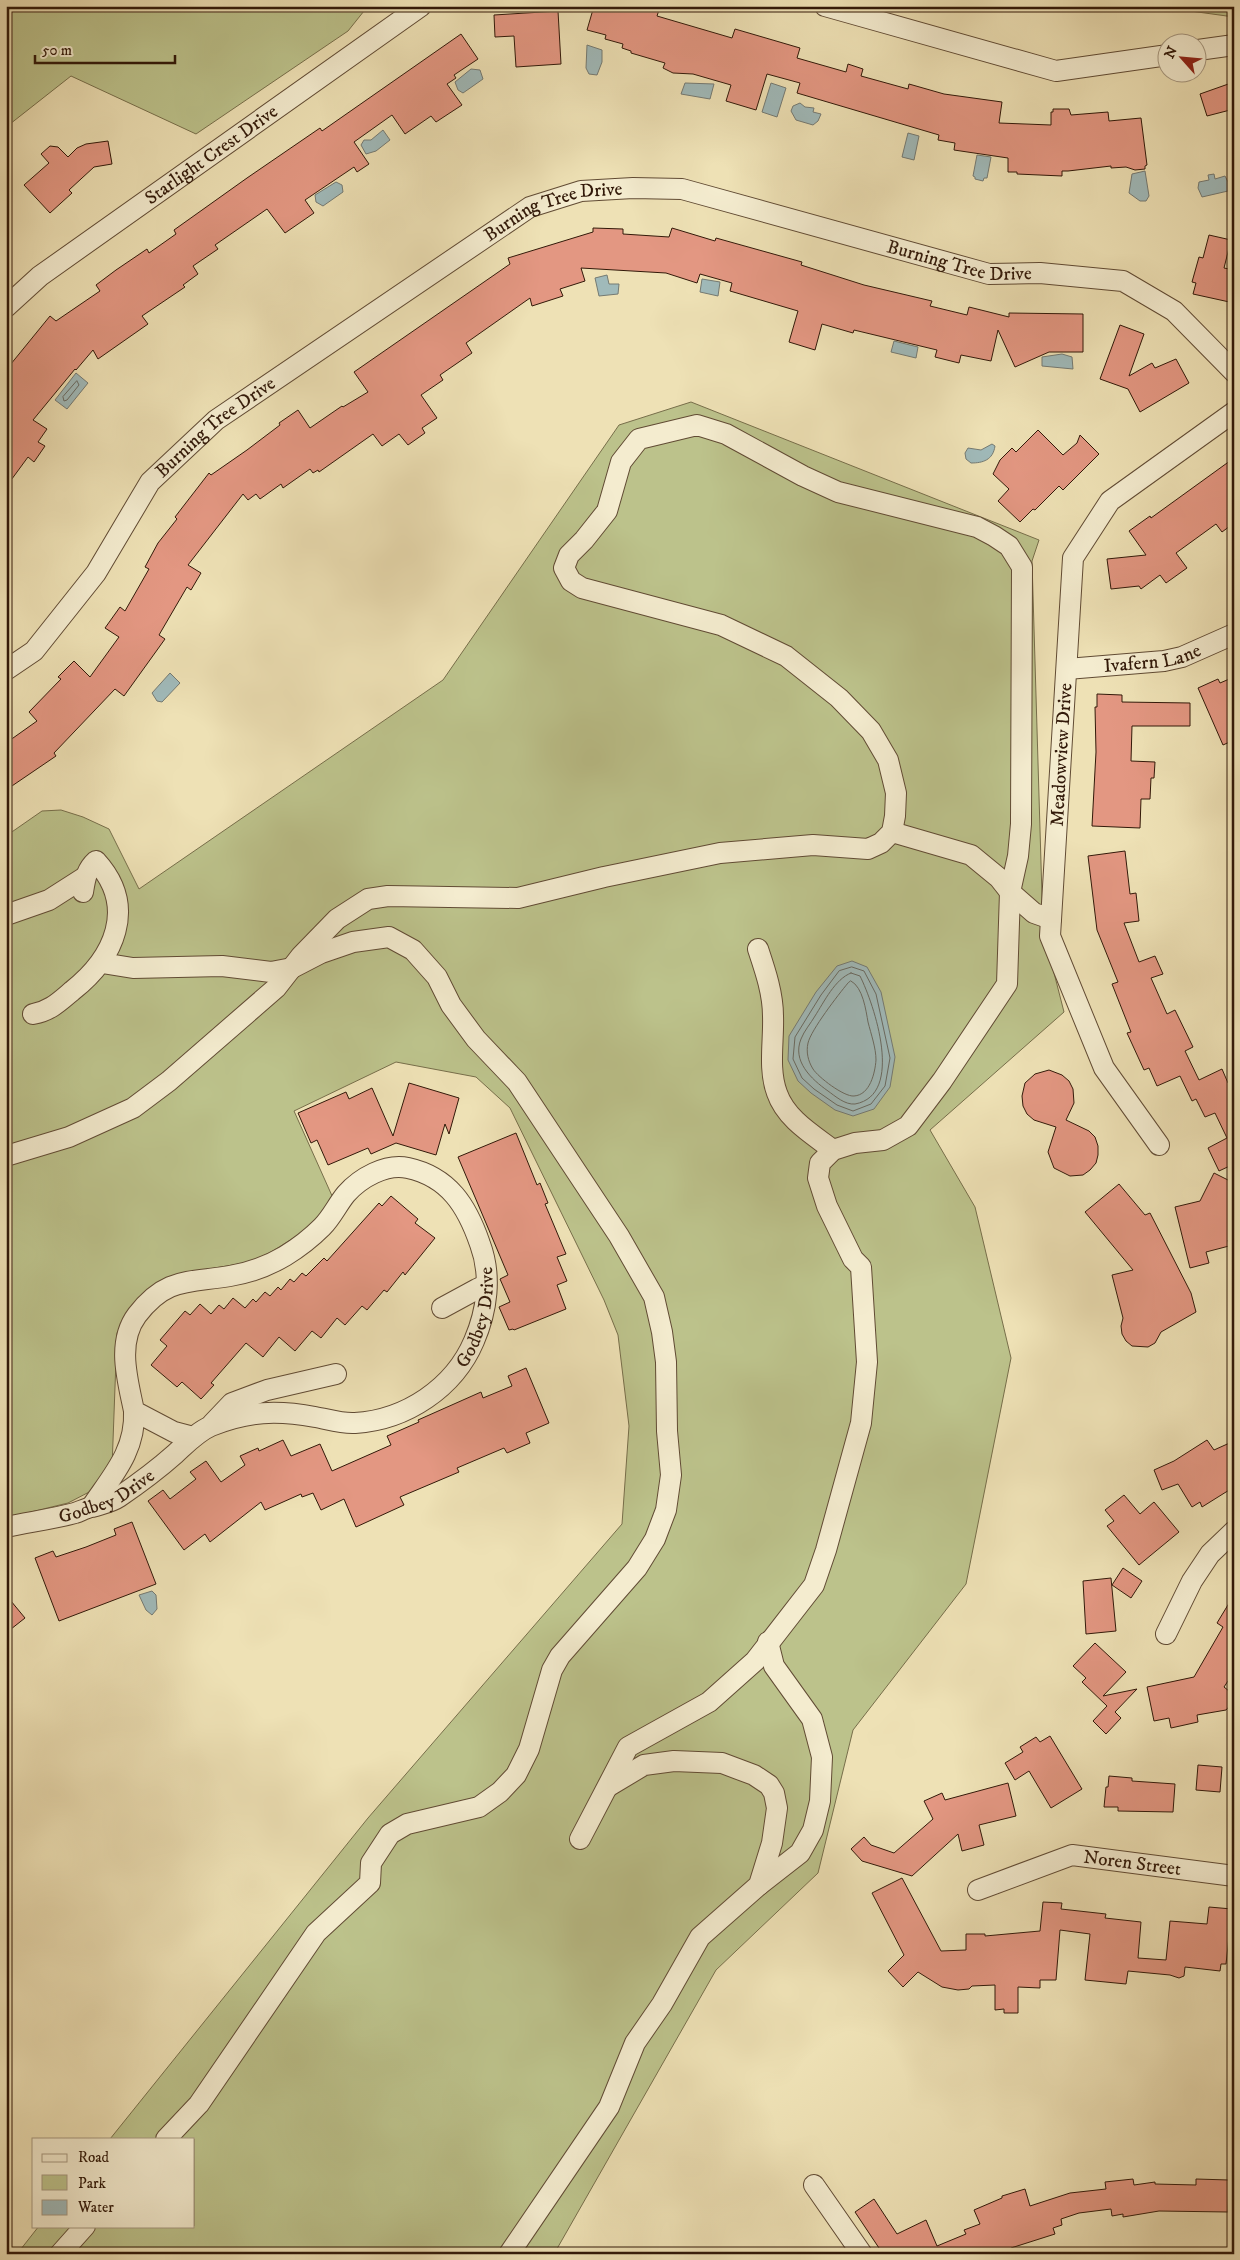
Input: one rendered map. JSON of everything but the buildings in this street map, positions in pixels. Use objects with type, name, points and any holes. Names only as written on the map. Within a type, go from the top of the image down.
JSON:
[{"type":"street","name":"Starlight Crest Drive","points":[[6,307],[40,276],[421,6]]},
{"type":"street","points":[[825,6],[1056,71],[1158,56]]},
{"type":"street","points":[[1208,49],[1234,45]]},
{"type":"street","name":"Burning Tree Drive","points":[[6,670],[34,651],[96,573],[150,482],[216,420],[530,207],[581,192],[632,188],[682,189],[989,274],[1040,273],[1123,281],[1174,311],[1234,372]]},
{"type":"street","name":"Meadowview Drive","points":[[1159,1145],[1104,1068],[1050,936],[1073,558],[1110,500],[1234,412]]},
{"type":"street","points":[[6,1156],[69,1137],[132,1108],[169,1081],[276,988],[337,919],[368,899],[388,896],[518,898],[613,875],[720,853],[813,845],[868,849],[881,843],[892,832],[896,816],[896,793],[888,760],[871,731],[839,698],[786,656],[721,625],[582,588],[571,581],[564,568],[569,555],[584,540],[607,511],[621,462],[639,439],[696,425],[726,434],[803,476],[838,492],[977,527],[1009,546],[1022,567],[1023,604],[1021,824],[1018,856],[1010,892],[1008,984],[942,1081],[908,1126],[883,1140],[855,1143],[833,1150],[820,1163],[818,1178],[836,1224],[853,1259],[861,1267],[867,1362],[861,1423],[826,1550],[814,1585],[755,1661],[709,1702],[628,1747],[580,1839]]},
{"type":"street","name":"Ivafern Lane","points":[[1067,669],[1164,661],[1182,657],[1234,634]]},
{"type":"street","points":[[892,832],[971,855],[999,878],[1010,892],[1034,913],[1051,919]]},
{"type":"street","points":[[6,915],[84,885],[90,867],[96,862],[110,881],[118,906],[118,925],[102,963],[47,1012],[33,1014]]},
{"type":"street","points":[[102,963],[152,969],[222,966],[271,972],[292,968],[321,953],[353,942],[389,937],[413,950],[437,977],[451,1005],[476,1039],[517,1082],[619,1236],[654,1297],[666,1362],[667,1431],[671,1475],[666,1510],[650,1546],[637,1568],[560,1656],[552,1670],[529,1749],[516,1775],[500,1792],[479,1807],[407,1824],[390,1834],[371,1863],[370,1883],[316,1933],[199,2104],[167,2138]]},
{"type":"street","points":[[758,949],[767,976],[774,1014],[772,1061],[777,1093],[795,1121],[833,1150]]},
{"type":"street","name":"Godbey Drive","points":[[6,1527],[76,1513],[116,1499],[154,1472],[193,1437],[210,1426],[263,1412],[285,1412],[352,1424],[392,1416],[429,1398],[448,1380],[469,1353],[483,1321],[487,1296],[482,1247],[473,1225],[452,1190],[428,1174],[404,1167],[380,1170],[362,1180],[345,1194],[334,1213],[321,1228],[266,1266],[232,1276],[180,1282],[162,1290],[134,1318],[126,1342],[125,1367],[134,1412],[135,1429],[126,1456],[92,1506]]},
{"type":"street","points":[[442,1308],[486,1285]]},
{"type":"street","points":[[210,1426],[232,1403],[267,1390],[336,1374]]},
{"type":"street","points":[[134,1412],[174,1432],[193,1437]]},
{"type":"street","points":[[1166,1634],[1201,1567],[1210,1554],[1234,1531]]},
{"type":"street","points":[[509,2254],[609,2107],[635,2044],[662,2004],[700,1938],[759,1885],[800,1853],[813,1830],[820,1801],[822,1757],[812,1719],[774,1666],[768,1642]]},
{"type":"street","points":[[608,1787],[644,1764],[674,1761],[722,1763],[754,1775],[769,1785],[774,1793],[777,1808],[772,1843],[759,1885]]},
{"type":"street","name":"Noren Street","points":[[978,1890],[1072,1855],[1234,1876]]},
{"type":"street","points":[[814,2185],[862,2254]]},
{"type":"street","points":[[60,2254],[83,2228]]},
{"type":"green space","points":[[6,6],[368,6],[348,31],[196,134],[71,76],[10,124],[6,133]]},
{"type":"green space","points":[[1154,6],[1234,6],[1234,17]]},
{"type":"green space","points":[[691,402],[1039,540],[1032,561],[1043,930],[1064,1012],[930,1130],[975,1207],[1011,1358],[966,1584],[853,1730],[818,1873],[716,1970],[554,2254],[17,2254],[37,2228],[195,2228],[195,2138],[111,2138],[368,1818],[622,1524],[629,1426],[618,1335],[604,1300],[510,1108],[476,1077],[396,1062],[294,1111],[333,1198],[308,1229],[251,1262],[178,1274],[130,1309],[117,1333],[112,1468],[93,1490],[68,1503],[6,1518],[6,836],[42,811],[61,810],[83,817],[109,829],[139,889],[443,680],[619,425]]},
{"type":"water","points":[[587,45],[602,50],[602,62],[597,75],[589,74],[586,68]]},
{"type":"water","points":[[471,69],[480,70],[483,79],[463,93],[458,90],[455,82]]},
{"type":"water","points":[[685,83],[714,84],[710,99],[681,94]]},
{"type":"water","points":[[771,83],[786,88],[777,117],[762,112]]},
{"type":"water","points":[[800,103],[805,107],[814,108],[813,112],[821,114],[818,121],[813,125],[796,120],[791,111],[793,106]]},
{"type":"water","points":[[383,130],[390,140],[376,151],[366,154],[361,145],[364,140],[371,140]]},
{"type":"water","points":[[908,133],[919,136],[914,160],[902,157]]},
{"type":"water","points":[[977,155],[991,157],[987,178],[984,178],[983,181],[975,179],[973,176]]},
{"type":"water","points":[[1145,171],[1149,196],[1146,201],[1140,201],[1129,193],[1132,174]]},
{"type":"water","points":[[1214,174],[1215,179],[1225,176],[1228,182],[1228,191],[1202,197],[1198,188],[1199,182],[1209,180],[1208,175]]},
{"type":"water","points":[[336,182],[342,185],[343,192],[323,206],[316,202],[315,195]]},
{"type":"water","points":[[607,275],[609,284],[619,284],[618,294],[599,296],[595,278]]},
{"type":"water","points":[[702,279],[720,282],[718,296],[700,292]]},
{"type":"water","points":[[894,341],[918,347],[916,358],[891,352]]},
{"type":"water","points":[[1062,354],[1072,357],[1073,369],[1042,366],[1042,357]]},
{"type":"water","points":[[76,373],[88,383],[67,409],[55,400]]},
{"type":"water","points":[[992,444],[995,446],[994,451],[987,460],[971,463],[966,459],[965,453],[968,448],[981,450]]},
{"type":"water","points":[[170,673],[180,683],[162,702],[157,701],[152,693]]},
{"type":"water","points":[[852,961],[867,967],[881,992],[895,1057],[890,1087],[874,1109],[853,1116],[835,1110],[811,1093],[798,1081],[788,1060],[789,1036],[816,992],[837,966]]},
{"type":"water","points":[[152,1591],[156,1595],[157,1609],[152,1615],[146,1610],[139,1595]]}]
